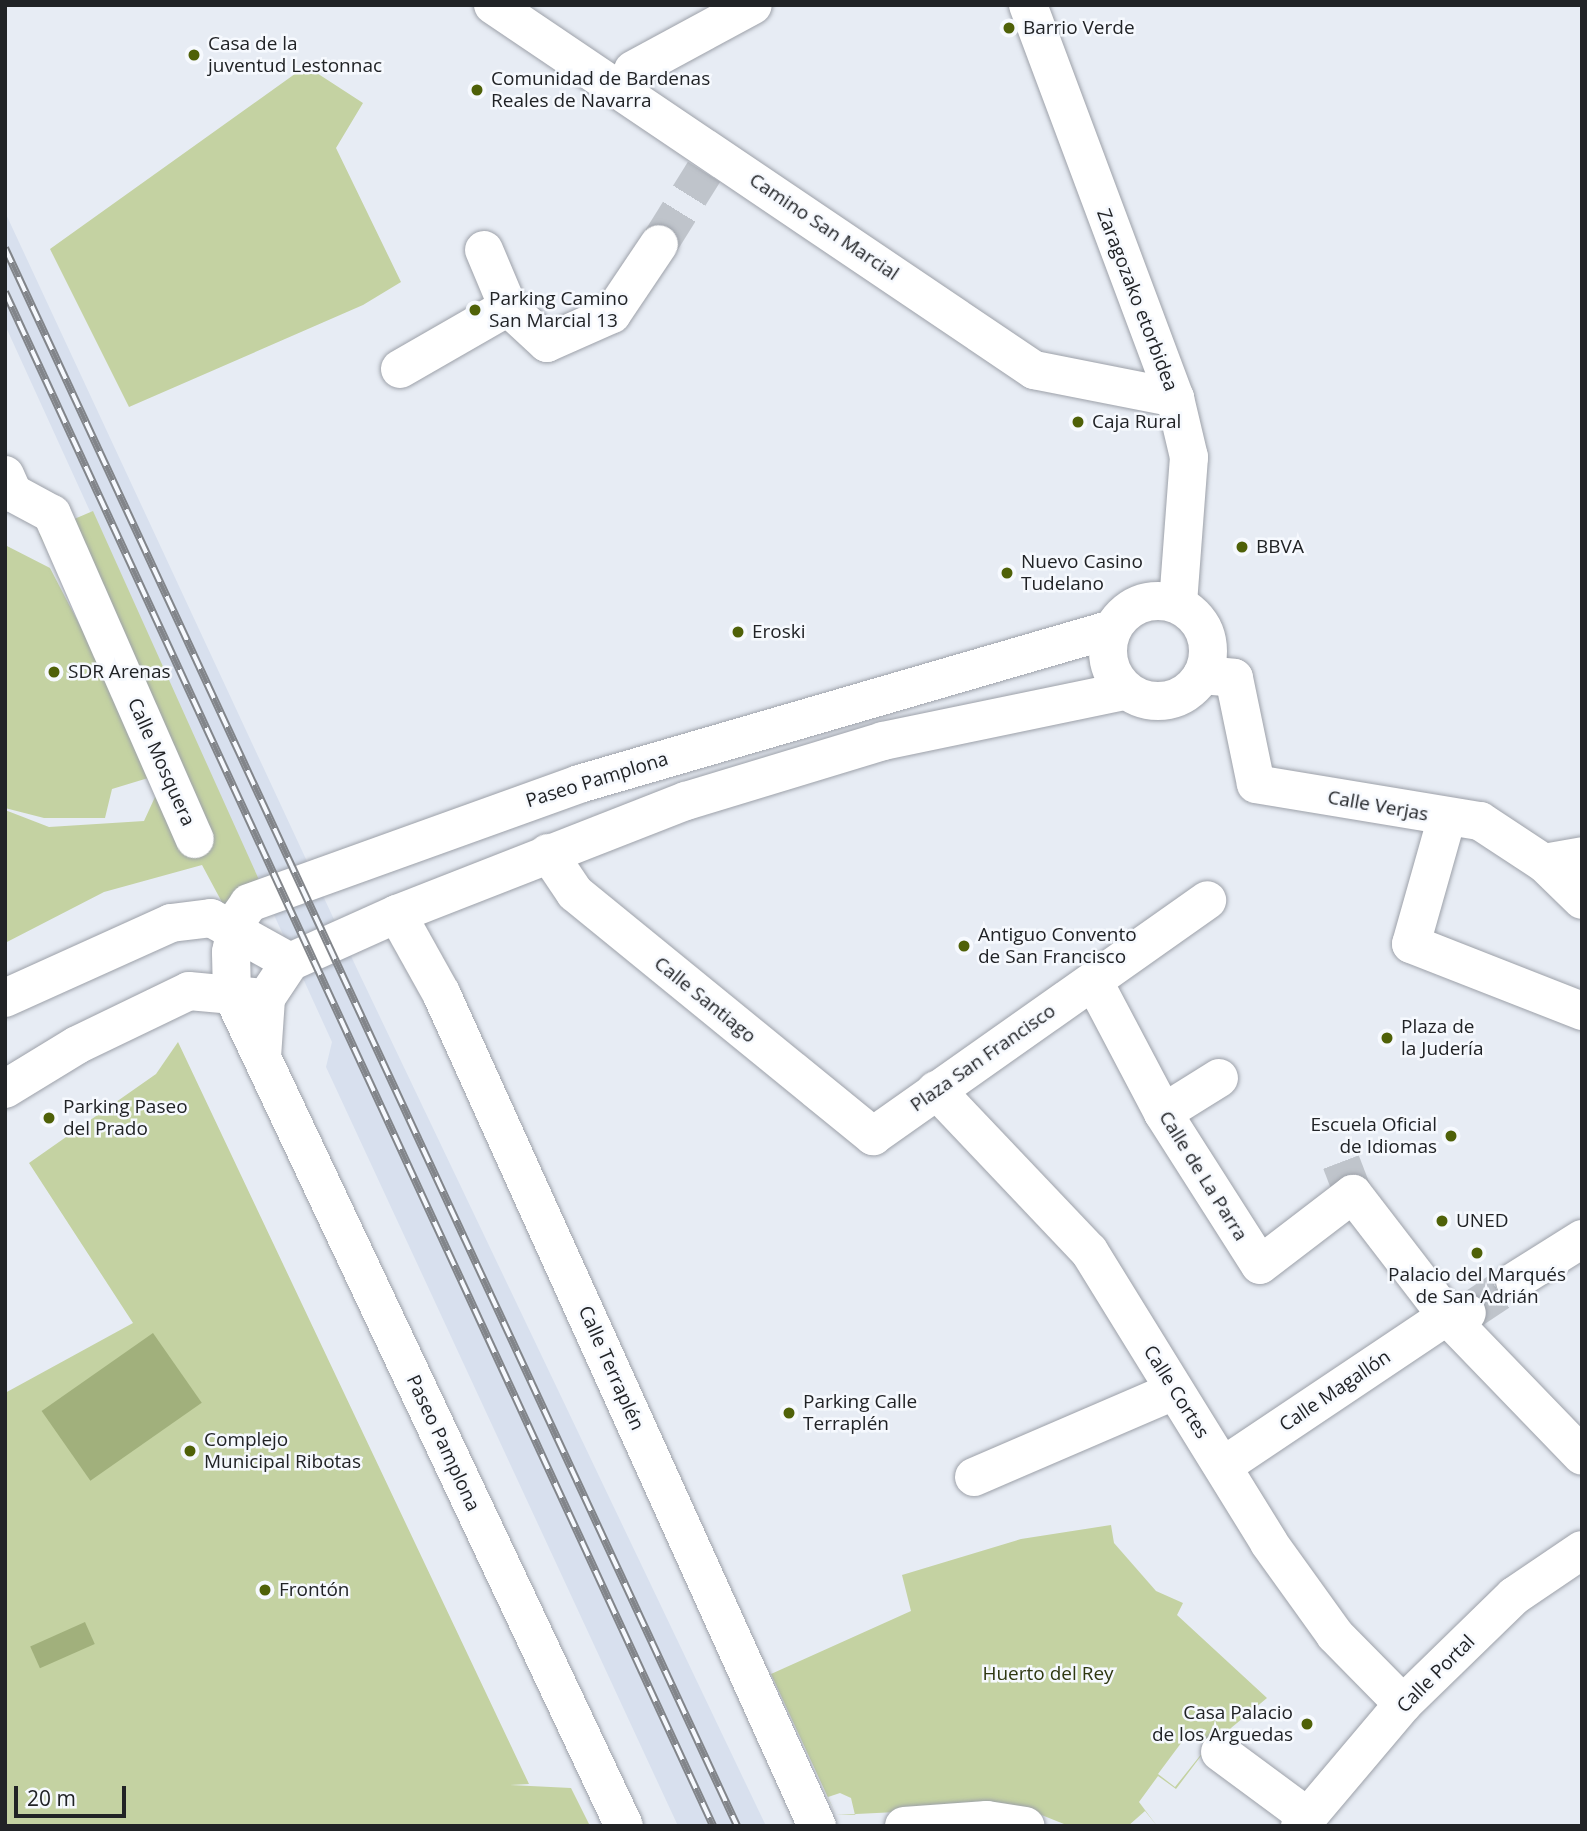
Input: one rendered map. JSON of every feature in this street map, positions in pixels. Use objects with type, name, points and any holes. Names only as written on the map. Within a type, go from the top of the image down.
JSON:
[{"type":"street","name":"Camino San Marcial","points":[[494,5],[710,163],[1034,370],[1175,398]]},
{"type":"street","points":[[633,70],[753,5]]},
{"type":"street","name":"Zaragozako etorbidea","points":[[1028,5],[1175,398],[1189,457],[1178,605]]},
{"type":"street","points":[[484,250],[509,307],[547,343],[612,314],[659,244]]},
{"type":"street","points":[[400,369],[509,307]]},
{"type":"street","name":"Calle Mosquera","points":[[9,484],[52,514],[195,839]]},
{"type":"street","points":[[5,1089],[76,1045],[189,991],[249,996],[290,962],[397,914],[686,801],[884,741],[1124,691],[1169,699],[1218,676],[1207,640],[1195,617],[1178,605],[1143,602],[1112,629],[1109,663],[1124,691]]},
{"type":"street","name":"Paseo Pamplona","points":[[624,1826],[261,1061],[235,931],[249,903],[392,848],[579,784],[1112,629]]},
{"type":"street","name":"Calle Verjas","points":[[1218,676],[1256,784],[1480,821],[1544,863],[1582,900]]},
{"type":"street","points":[[1447,817],[1411,944],[1582,1011]]},
{"type":"street","name":"Calle Santiago","points":[[548,853],[575,893],[873,1136]]},
{"type":"street","points":[[1544,863],[1582,856]]},
{"type":"street","name":"Plaza San Francisco","points":[[873,1136],[1207,900]]},
{"type":"street","name":"Calle Terraplén","points":[[397,914],[441,993],[817,1826]]},
{"type":"street","points":[[5,998],[171,923],[211,918],[290,962]]},
{"type":"street","name":"Calle de La Parra","points":[[1094,982],[1163,1113],[1260,1265],[1353,1194],[1457,1315]]},
{"type":"street","points":[[1163,1113],[1219,1078]]},
{"type":"street","name":"Calle Cortes","points":[[936,1090],[1089,1251],[1174,1391],[1335,1635],[1403,1704]]},
{"type":"street","points":[[1515,1281],[1579,1247]]},
{"type":"street","points":[[1457,1315],[1582,1456]]},
{"type":"street","name":"Calle Magallón","points":[[1223,1466],[1457,1315]]},
{"type":"street","points":[[974,1477],[1174,1391]]},
{"type":"street","name":"Calle Portal","points":[[1220,1752],[1304,1821],[1403,1704],[1514,1596],[1582,1550]]},
{"type":"street","points":[[904,1826],[987,1820],[1026,1826]]},
{"type":"shaded area","points":[[5,212],[358,971],[766,1826],[678,1826],[326,1067],[332,1042],[5,325]]},
{"type":"shaded area","points":[[153,1333],[202,1403],[90,1481],[42,1411]]},
{"type":"shaded area","points":[[85,1622],[95,1644],[40,1668],[30,1646]]},
{"type":"green space","points":[[306,66],[363,103],[336,148],[401,282],[363,305],[129,407],[50,249]]},
{"type":"green space","points":[[93,511],[260,882],[224,906],[202,865],[104,892],[5,943],[5,810],[49,827],[144,821],[166,773],[39,534]]},
{"type":"green space","name":"SDR Arenas","points":[[5,545],[50,568],[158,775],[112,789],[105,818],[44,818],[5,808]]},
{"type":"green space","name":"Complejo Municipal Ribotas","points":[[178,1042],[529,1784],[510,1785],[571,1788],[590,1826],[5,1826],[5,1393],[133,1323],[29,1163],[156,1074]]},
{"type":"green space","name":"Huerto del Rey","points":[[1111,1525],[1114,1543],[1156,1591],[1183,1603],[1177,1615],[1267,1698],[1207,1748],[1176,1789],[1158,1776],[1139,1802],[1157,1826],[1145,1811],[1128,1826],[1069,1826],[1019,1806],[855,1814],[851,1798],[840,1793],[828,1797],[836,1815],[771,1674],[911,1611],[902,1575],[1021,1539]],"holes":[[[1190,1731],[1207,1747],[1175,1787],[1158,1774]]]},
{"type":"tunnel","points":[[659,244],[704,172]]},
{"type":"tunnel","points":[[1341,1162],[1353,1194]]},
{"type":"tunnel","points":[[1467,1313],[1515,1281]]},
{"type":"railway","points":[[5,248],[737,1826]]},
{"type":"railway","points":[[5,292],[713,1826]]},
{"type":"place","name":"Barrio Verde","points":[[1009,28]]},
{"type":"place","name":"Casa de la juventud Lestonnac","points":[[194,55]]},
{"type":"place","name":"Comunidad de Bardenas Reales de Navarra","points":[[477,90]]},
{"type":"place","name":"Parking Camino San Marcial 13","points":[[475,310]]},
{"type":"place","name":"Caja Rural","points":[[1078,422]]},
{"type":"place","name":"BBVA","points":[[1242,547]]},
{"type":"place","name":"Nuevo Casino Tudelano","points":[[1007,573]]},
{"type":"place","name":"Eroski","points":[[738,632]]},
{"type":"place","name":"SDR Arenas","points":[[54,672]]},
{"type":"place","name":"Antiguo Convento de San Francisco","points":[[964,946]]},
{"type":"place","name":"Plaza de la Judería","points":[[1387,1038]]},
{"type":"place","name":"Parking Paseo del Prado","points":[[49,1118]]},
{"type":"place","name":"Escuela Oficial de Idiomas","points":[[1451,1136]]},
{"type":"place","name":"UNED","points":[[1442,1221]]},
{"type":"place","name":"Palacio del Marqués de San Adrián","points":[[1477,1253]]},
{"type":"place","name":"Parking Calle Terraplén","points":[[789,1413]]},
{"type":"place","name":"Complejo Municipal Ribotas","points":[[190,1451]]},
{"type":"place","name":"Frontón","points":[[265,1590]]},
{"type":"place","name":"Casa Palacio de los Arguedas","points":[[1307,1724]]}]
